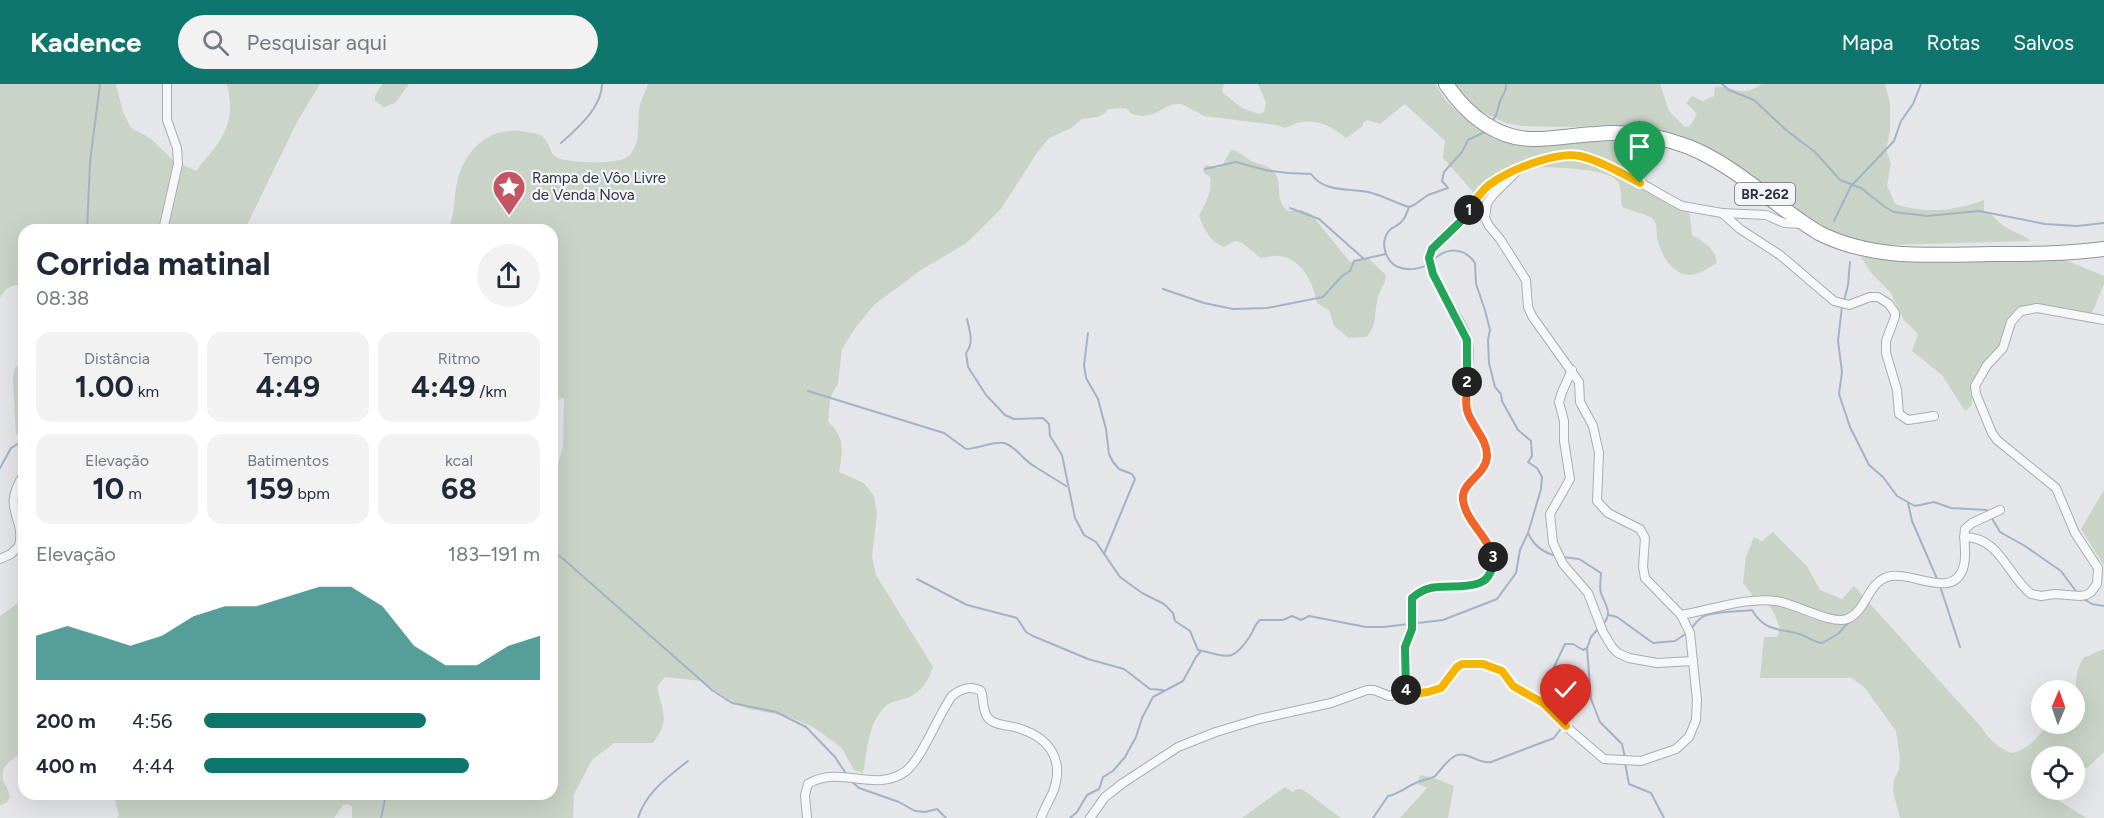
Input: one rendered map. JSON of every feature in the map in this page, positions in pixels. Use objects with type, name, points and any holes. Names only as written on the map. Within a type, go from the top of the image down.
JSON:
[{"type":"highway","name":"BR-262","points":[[1446,84],[1470,113],[1489,127],[1519,138],[1624,133],[1654,137],[1688,147],[1723,164],[1805,225],[1836,242],[1863,250],[1893,254],[2040,254],[2104,249]]},
{"type":"street","points":[[164,224],[178,164],[177,148],[166,120],[167,84]]},
{"type":"street","points":[[1406,695],[1405,647],[1412,629],[1412,598],[1429,588],[1478,584],[1490,574],[1493,560],[1486,542],[1470,519],[1463,499],[1463,492],[1483,470],[1487,454],[1484,442],[1467,410],[1467,340],[1433,274],[1430,253],[1460,222],[1488,186],[1518,170],[1560,155],[1582,156],[1682,206],[1722,213],[1758,214],[1784,223],[1805,225]]},
{"type":"street","points":[[1090,818],[1105,797],[1178,747],[1259,719],[1330,703],[1367,690],[1374,690],[1389,696],[1428,692],[1441,688],[1462,664],[1483,664],[1502,671],[1513,686],[1543,703],[1562,723],[1601,757],[1608,760],[1641,761],[1677,749],[1689,737],[1696,720],[1690,633],[1682,615],[1645,578],[1643,567],[1645,538],[1640,529],[1608,513],[1597,501],[1600,461],[1596,435],[1580,402],[1579,382],[1532,316],[1528,307],[1526,280],[1485,218],[1487,202],[1518,170]]},
{"type":"street","points":[[1722,213],[1740,229],[1780,255],[1834,301],[1849,305],[1870,297],[1878,297],[1889,304],[1895,317],[1886,341],[1886,352],[1896,384],[1899,414],[1908,420],[1934,416]]},
{"type":"street","points":[[1964,537],[1980,539],[1995,549],[2019,582],[2031,594],[2080,596],[2086,595],[2095,588],[2099,578],[2098,568],[2075,533],[2060,495],[2051,484],[1997,440],[1989,428],[1975,390],[1987,365],[2003,348],[2011,322],[2021,311],[2037,308],[2104,320]]},
{"type":"street","points":[[1572,370],[1559,402],[1564,421],[1569,479],[1550,514],[1553,543],[1563,564],[1588,593],[1603,632],[1618,653],[1635,660],[1657,663],[1693,661]]},
{"type":"street","points":[[18,483],[10,504],[10,511],[18,527]]},
{"type":"street","points":[[1682,615],[1763,600],[1778,601],[1836,619],[1847,619],[1856,613],[1874,586],[1887,577],[1904,576],[1939,584],[1954,581],[1964,566],[1964,537],[1967,526],[2000,510]]},
{"type":"street","points":[[0,559],[11,554],[18,547]]},
{"type":"street","points":[[807,818],[805,795],[808,784],[819,778],[848,776],[874,781],[902,773],[915,760],[952,696],[961,690],[971,688],[981,691],[984,713],[988,719],[1033,733],[1050,746],[1055,758],[1056,780],[1041,818]]},
{"type":"green space","points":[[0,84],[116,84],[123,112],[131,128],[150,138],[174,161],[196,171],[225,132],[230,111],[227,84],[320,84],[297,122],[247,224],[18,224],[18,285],[9,287],[0,298]]},
{"type":"green space","points":[[382,84],[409,84],[395,103],[384,107],[375,101],[375,96]]},
{"type":"green space","points":[[648,84],[1224,84],[1222,92],[1242,108],[1259,114],[1264,112],[1266,103],[1258,84],[1435,84],[1447,102],[1460,114],[1489,132],[1584,141],[1637,142],[1633,160],[1622,171],[1687,209],[1692,235],[1711,249],[1717,263],[1696,274],[1688,275],[1675,269],[1661,251],[1655,221],[1646,215],[1622,207],[1621,190],[1617,181],[1598,172],[1548,167],[1518,168],[1499,174],[1474,193],[1443,158],[1445,141],[1405,104],[1380,124],[1367,120],[1363,126],[1346,138],[1320,123],[1300,122],[1284,128],[1277,125],[1204,116],[1182,104],[1173,104],[1153,114],[1142,116],[1132,114],[1126,108],[1108,109],[1098,117],[1082,119],[1071,128],[1049,138],[1036,154],[1001,209],[965,244],[921,270],[874,305],[842,349],[838,383],[830,398],[828,422],[840,438],[839,472],[864,483],[874,496],[877,513],[872,557],[876,575],[933,667],[927,681],[912,696],[887,705],[877,716],[869,740],[863,773],[854,770],[842,748],[813,727],[787,716],[735,704],[701,681],[665,677],[657,686],[664,715],[659,735],[653,743],[614,743],[592,760],[574,794],[573,818],[352,818],[352,807],[348,804],[343,805],[334,818],[117,818],[119,816],[115,800],[558,800],[558,464],[563,446],[564,398],[558,399],[558,224],[450,224],[460,171],[470,154],[482,141],[507,131],[527,132],[542,137],[554,155],[561,159],[591,162],[621,160],[632,152],[635,146],[640,105]]},
{"type":"green space","points":[[1451,84],[1660,84],[1669,111],[1685,127],[1690,126],[1697,114],[1686,103],[1692,96],[1703,101],[1714,96],[1715,87],[1747,91],[1762,84],[1885,84],[1890,103],[1890,132],[1886,149],[1891,164],[1887,185],[1895,204],[1917,209],[1940,210],[1962,207],[1984,200],[1984,211],[2031,241],[1889,245],[1846,238],[1816,225],[1754,179],[1636,129],[1611,125],[1570,127],[1522,126],[1506,123],[1477,110]]},
{"type":"green space","points":[[1231,150],[1271,169],[1277,177],[1281,202],[1288,211],[1302,210],[1311,214],[1350,262],[1368,258],[1386,275],[1377,300],[1373,326],[1367,337],[1349,338],[1334,326],[1329,310],[1317,303],[1310,280],[1295,262],[1280,256],[1261,258],[1242,243],[1235,241],[1224,247],[1208,234],[1199,216],[1210,188],[1210,177],[1204,173],[1203,169],[1206,165],[1219,168]]},
{"type":"green space","points":[[2051,254],[2104,276],[2104,284],[2088,323],[2058,313],[2025,312],[2004,332],[1998,350],[1976,382],[1972,405],[1965,411],[1942,375],[1912,351],[1918,334],[1903,319],[1891,293],[1872,274],[1861,257],[1915,261]]},
{"type":"green space","points":[[18,365],[18,433],[16,435],[13,378],[15,368]]},
{"type":"green space","points":[[2104,490],[2104,564],[2103,564],[2081,529]]},
{"type":"green space","points":[[1773,532],[1807,566],[1820,590],[1842,599],[1854,586],[1991,739],[2011,753],[2023,749],[2041,734],[2085,734],[2085,680],[2076,680],[2077,675],[2083,658],[2104,649],[2104,752],[2085,769],[2085,746],[2031,746],[2031,800],[2057,800],[2087,818],[1900,818],[1893,791],[1900,758],[1896,731],[1865,688],[1852,678],[1760,678],[1764,637],[1777,637],[1780,628],[1764,597],[1753,596],[1743,583],[1746,557],[1754,537],[1762,541]]},
{"type":"green space","points":[[18,603],[18,756],[3,770],[3,780],[10,797],[6,803],[0,805],[0,616]]},
{"type":"green space","points":[[1420,775],[1454,786],[1448,818],[1400,818],[1427,788],[1418,784]]},
{"type":"green space","points":[[1285,787],[1293,792],[1296,789],[1302,789],[1341,818],[1242,818]]},
{"type":"waterway","points":[[87,224],[90,162],[100,84]]},
{"type":"waterway","points":[[561,143],[593,109],[601,93],[602,84]]},
{"type":"waterway","points":[[1493,120],[1506,90],[1506,84]]},
{"type":"waterway","points":[[1722,84],[1729,90],[1754,100],[1786,130],[1815,152],[1840,180],[1861,188],[1894,212],[1927,216],[1979,211],[2045,224],[2077,226],[2104,223]]},
{"type":"waterway","points":[[1853,184],[1894,141],[1901,121],[1913,104],[1921,84]]},
{"type":"waterway","points":[[1205,169],[1236,162],[1265,170],[1311,174],[1330,187],[1368,192],[1409,207],[1428,195],[1448,188],[1442,181],[1444,172],[1462,152],[1468,140],[1485,132]]},
{"type":"waterway","points":[[1834,221],[1852,184]]},
{"type":"waterway","points":[[1409,207],[1403,220],[1386,236],[1385,251],[1390,261],[1398,267],[1414,269],[1429,264]]},
{"type":"waterway","points":[[1290,208],[1319,219],[1364,259]]},
{"type":"waterway","points":[[967,319],[971,337],[966,353],[968,367],[986,395],[1005,415],[1014,419],[1043,418],[1049,424],[1050,436],[1062,455],[1075,518],[1084,535],[1096,542],[1120,577],[1142,593],[1164,604],[1173,613],[1175,621],[1190,631],[1198,650],[1228,656],[1244,645],[1260,620],[1283,620],[1292,616],[1301,620],[1309,616],[1366,627],[1443,620],[1497,599],[1516,573],[1520,550],[1528,533],[1541,489],[1542,477],[1537,468],[1528,462],[1532,456],[1531,441],[1518,430],[1502,401],[1501,394],[1495,387],[1489,363],[1490,330],[1476,284],[1475,263],[1466,254],[1455,251],[1444,253],[1433,260]]},
{"type":"waterway","points":[[1163,289],[1204,303],[1233,309],[1267,308],[1323,297],[1342,276],[1350,271],[1354,261],[1386,254]]},
{"type":"waterway","points":[[1844,301],[1850,262]]},
{"type":"waterway","points":[[1842,306],[1838,341],[1842,372],[1839,394],[1850,427],[1869,465],[1883,477],[1897,496],[1915,506],[1934,502],[1951,508],[1987,510],[2000,532],[2061,571],[2078,594]]},
{"type":"waterway","points":[[1088,333],[1084,365],[1086,378],[1098,399],[1106,429],[1109,454],[1119,469],[1132,474],[1135,479],[1104,554]]},
{"type":"waterway","points":[[808,391],[944,433],[966,449],[1004,443],[1013,447],[1030,463],[1066,486]]},
{"type":"waterway","points":[[0,468],[11,448],[18,444]]},
{"type":"waterway","points":[[1908,503],[1912,521],[1938,581]]},
{"type":"waterway","points":[[1528,533],[1540,548],[1557,556]]},
{"type":"waterway","points":[[558,555],[712,690],[732,703],[776,712],[806,727],[835,757],[847,775]]},
{"type":"waterway","points":[[1563,557],[1579,559],[1601,573],[1600,591],[1608,613],[1602,625]]},
{"type":"waterway","points":[[917,579],[967,605],[1017,618],[1026,632],[1033,636],[1088,659],[1124,669],[1150,689],[1163,690]]},
{"type":"waterway","points":[[1940,586],[1960,647]]},
{"type":"waterway","points":[[2082,598],[2092,604],[2104,606]]},
{"type":"waterway","points":[[1691,629],[1698,620],[1705,616],[1752,610],[1767,626],[1799,634],[1822,643],[1838,634],[1849,622]]},
{"type":"waterway","points":[[1609,615],[1617,617],[1653,643],[1675,641],[1687,633]]},
{"type":"waterway","points":[[1598,629],[1591,637],[1587,648],[1591,699],[1600,722],[1622,744],[1625,758]]},
{"type":"waterway","points":[[1563,718],[1562,699],[1554,689],[1553,669],[1565,644],[1573,644],[1583,650],[1587,648]]},
{"type":"waterway","points":[[1070,818],[1077,812],[1087,795],[1099,789],[1103,777],[1113,771],[1125,757],[1153,697],[1183,681],[1201,651]]},
{"type":"waterway","points":[[1373,818],[1388,796],[1433,777],[1455,756],[1464,755],[1491,762],[1554,738],[1562,727]]},
{"type":"waterway","points":[[638,818],[646,800],[652,793],[688,761]]},
{"type":"waterway","points":[[1625,763],[1629,784],[1651,793],[1664,818]]},
{"type":"waterway","points":[[850,780],[859,788],[899,802],[915,811],[925,812],[937,809],[946,818]]},
{"type":"waterway","points":[[381,818],[385,800]]},
{"type":"place","name":"Rampa de Vôo Livre de Venda Nova","points":[[509,216]]},
{"type":"route","points":[[1566,726],[1546,705],[1511,685],[1502,671],[1483,664],[1462,664],[1441,688],[1406,695],[1405,647],[1412,629],[1411,602],[1413,596],[1438,586],[1461,587],[1478,584],[1490,574],[1493,560],[1486,542],[1470,519],[1463,499],[1463,492],[1483,470],[1487,454],[1484,442],[1467,410],[1467,340],[1433,274],[1429,258],[1432,249],[1460,222],[1488,186],[1498,179],[1547,159],[1560,155],[1582,156],[1640,183]]}]
